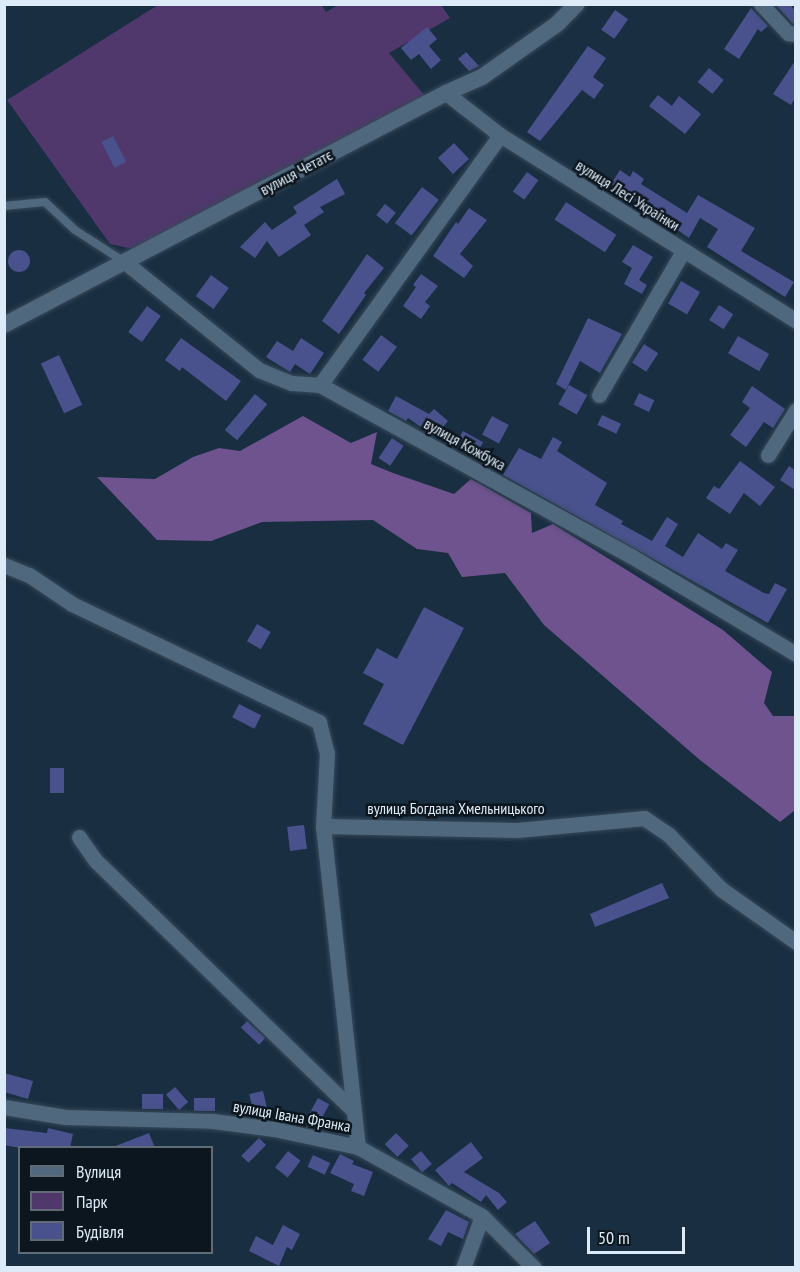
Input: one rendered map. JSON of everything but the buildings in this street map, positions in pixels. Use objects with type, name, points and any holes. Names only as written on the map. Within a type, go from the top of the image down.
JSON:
[{"type":"street","name":"вулиця Четатє","points":[[4,325],[482,76],[557,24],[577,4]]},
{"type":"street","points":[[761,4],[788,33],[795,34]]},
{"type":"street","name":"вулиця Лесі Українки","points":[[446,93],[500,135],[795,321]]},
{"type":"street","points":[[320,385],[500,135]]},
{"type":"street","points":[[599,395],[683,251]]},
{"type":"street","name":"вулиця Кожбука","points":[[126,262],[259,370],[292,383],[320,385],[631,556],[795,654]]},
{"type":"street","points":[[768,455],[795,410]]},
{"type":"street","points":[[4,565],[29,575],[72,604],[319,722],[327,753],[323,826],[358,1147]]},
{"type":"street","name":"вулиця Богдана Хмельницького","points":[[323,826],[517,830],[644,818],[669,834],[721,889],[795,942]]},
{"type":"street","points":[[79,837],[96,861],[354,1111]]},
{"type":"street","name":"вулиця Івана Франка","points":[[4,1107],[65,1117],[213,1121],[274,1129],[358,1147],[482,1216],[534,1268]]},
{"type":"street","points":[[463,1268],[482,1216]]},
{"type":"lane","points":[[4,206],[45,202],[75,231],[126,262]]},
{"type":"green space","points":[[321,4],[326,12],[338,5],[441,5],[450,18],[389,53],[430,102],[142,251],[110,244],[7,100],[158,5]]},
{"type":"shaded area","points":[[303,416],[351,443],[377,432],[371,464],[393,473],[454,494],[471,479],[531,513],[532,533],[553,524],[723,630],[772,672],[764,703],[773,716],[795,716],[795,810],[780,822],[700,760],[544,625],[505,573],[462,577],[448,553],[417,549],[373,520],[262,522],[211,541],[157,540],[97,477],[155,479],[193,457],[219,448],[240,451]]}]
